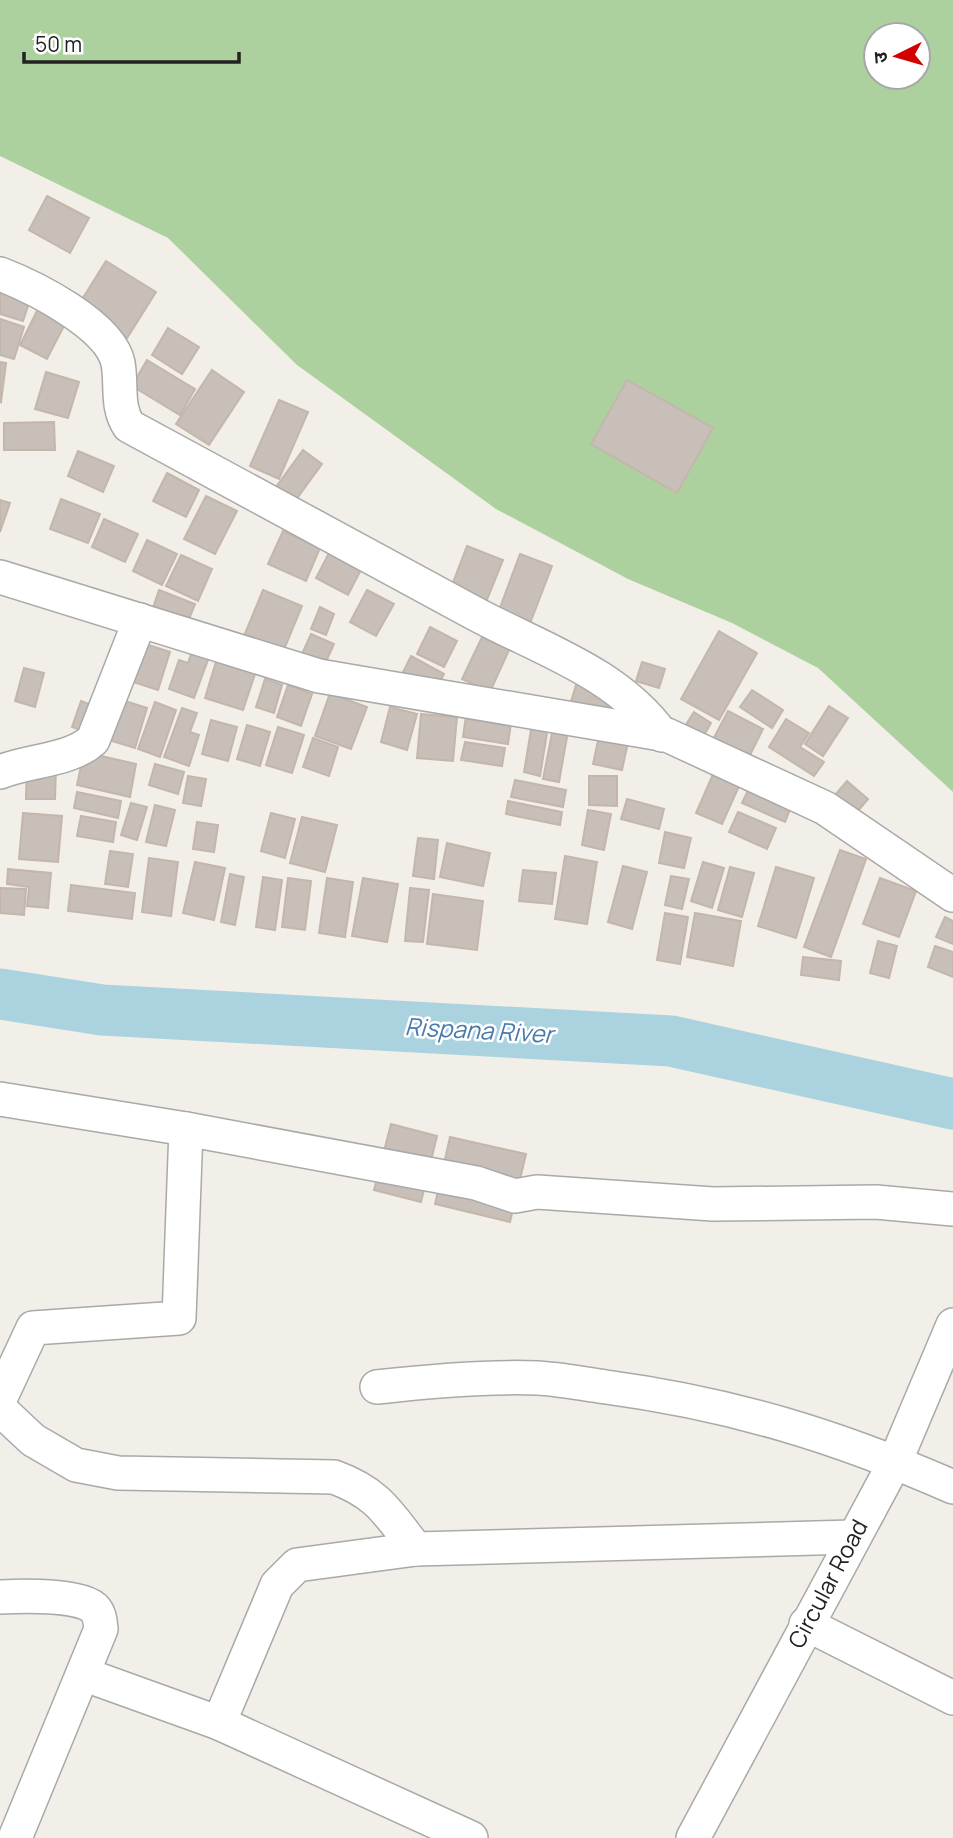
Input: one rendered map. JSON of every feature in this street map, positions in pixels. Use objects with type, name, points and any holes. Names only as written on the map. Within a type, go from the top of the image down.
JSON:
[{"type":"street","points":[[0,274],[83,318],[105,339],[118,364],[121,411],[129,426],[507,631],[594,674],[627,695],[647,714],[662,735]]},
{"type":"street","points":[[0,577],[319,676],[364,686],[527,710],[662,735],[825,808],[953,895]]},
{"type":"street","points":[[0,772],[19,764],[79,750],[93,740],[139,620]]},
{"type":"street","points":[[0,1099],[186,1129],[476,1183],[515,1196],[537,1192],[713,1204],[876,1202],[953,1209]]},
{"type":"street","points":[[0,1399],[33,1328],[179,1318],[186,1129]]},
{"type":"street","name":"Circular Road","points":[[701,1835],[806,1624],[895,1462],[953,1325]]},
{"type":"street","points":[[377,1387],[436,1380],[538,1378],[668,1395],[778,1420],[895,1462],[953,1487]]},
{"type":"street","points":[[0,1409],[33,1440],[76,1465],[118,1473],[334,1477],[360,1486],[376,1498],[416,1549]]},
{"type":"street","points":[[219,1723],[271,1596],[277,1584],[297,1565],[416,1549],[852,1537]]},
{"type":"street","points":[[0,1597],[44,1597],[84,1603],[94,1608],[100,1617],[101,1629],[15,1838]]},
{"type":"street","points":[[806,1624],[953,1698]]},
{"type":"street","points":[[83,1674],[219,1723],[471,1838]]},
{"type":"green space","points":[[0,0],[953,0],[953,792],[818,668],[732,623],[628,579],[496,509],[297,365],[168,238],[0,156]]},
{"type":"building","points":[[47,196],[89,218],[70,253],[29,230]]},
{"type":"building","points":[[106,261],[156,292],[127,338],[78,306]]},
{"type":"building","points":[[0,290],[30,300],[23,321],[0,314]]},
{"type":"building","points":[[40,305],[67,320],[47,359],[20,345]]},
{"type":"building","points":[[0,319],[24,327],[14,359],[0,355]]},
{"type":"building","points":[[168,328],[199,347],[182,374],[152,355]]},
{"type":"building","points":[[147,360],[195,389],[180,415],[132,386]]},
{"type":"building","points":[[0,362],[6,363],[1,402],[0,401]]},
{"type":"building","points":[[212,370],[244,392],[209,445],[176,424]]},
{"type":"building","points":[[46,372],[79,382],[68,418],[35,409]]},
{"type":"building","points":[[627,380],[713,428],[677,493],[591,444]]},
{"type":"building","points":[[279,400],[308,412],[279,479],[250,466]]},
{"type":"building","points":[[54,422],[55,450],[4,450],[4,423]]},
{"type":"building","points":[[303,450],[322,464],[295,501],[276,487]]},
{"type":"building","points":[[78,451],[114,466],[103,492],[68,476]]},
{"type":"building","points":[[167,473],[199,490],[186,517],[153,501]]},
{"type":"building","points":[[206,496],[237,511],[215,554],[184,539]]},
{"type":"building","points":[[61,499],[100,514],[88,543],[50,529]]},
{"type":"building","points":[[0,500],[10,503],[0,532]]},
{"type":"building","points":[[104,519],[138,534],[125,562],[92,547]]},
{"type":"building","points":[[283,531],[320,548],[306,581],[268,564]]},
{"type":"building","points":[[147,540],[177,554],[162,585],[133,571]]},
{"type":"building","points":[[467,546],[503,560],[484,607],[449,593]]},
{"type":"building","points":[[331,549],[363,566],[348,595],[316,578]]},
{"type":"building","points":[[520,554],[552,566],[529,626],[498,613]]},
{"type":"building","points":[[181,555],[212,569],[198,601],[166,586]]},
{"type":"building","points":[[159,590],[195,604],[187,624],[152,611]]},
{"type":"building","points":[[263,590],[302,606],[283,652],[244,636]]},
{"type":"building","points":[[367,590],[394,604],[376,636],[350,622]]},
{"type":"building","points":[[320,607],[334,614],[326,635],[311,629]]},
{"type":"building","points":[[430,627],[457,641],[444,667],[417,654]]},
{"type":"building","points":[[719,631],[757,653],[719,720],[681,699]]},
{"type":"building","points":[[311,634],[334,644],[324,666],[301,656]]},
{"type":"building","points":[[482,637],[509,650],[490,692],[462,679]]},
{"type":"building","points":[[133,640],[170,652],[158,690],[121,678]]},
{"type":"building","points":[[192,651],[209,657],[194,698],[169,689],[179,660],[188,663]]},
{"type":"building","points":[[218,655],[257,668],[243,710],[205,698]]},
{"type":"building","points":[[411,656],[444,674],[435,692],[402,674]]},
{"type":"building","points":[[642,662],[665,669],[659,688],[636,681]]},
{"type":"building","points":[[24,668],[44,673],[35,707],[15,701]]},
{"type":"building","points":[[265,679],[282,685],[274,713],[256,707]]},
{"type":"building","points":[[577,682],[625,696],[617,722],[569,708]]},
{"type":"building","points":[[288,685],[312,694],[301,726],[277,717]]},
{"type":"building","points":[[752,690],[783,710],[772,728],[740,707]]},
{"type":"building","points":[[330,693],[367,707],[351,749],[315,736]]},
{"type":"building","points":[[112,697],[147,708],[135,748],[99,737]]},
{"type":"building","points":[[81,701],[99,708],[90,734],[72,727]]},
{"type":"building","points":[[155,702],[176,710],[160,757],[138,749]]},
{"type":"building","points":[[829,706],[848,718],[823,756],[805,744]]},
{"type":"building","points":[[390,707],[417,714],[407,750],[381,742]]},
{"type":"building","points":[[182,708],[197,713],[190,732],[199,735],[189,766],[164,757]]},
{"type":"building","points":[[728,711],[763,729],[746,763],[710,745]]},
{"type":"building","points":[[694,712],[711,723],[700,742],[682,731]]},
{"type":"building","points":[[421,714],[457,717],[453,761],[417,758]]},
{"type":"building","points":[[466,716],[511,723],[508,744],[463,737]]},
{"type":"building","points":[[786,719],[809,733],[800,747],[824,762],[814,776],[769,747]]},
{"type":"building","points":[[211,720],[237,727],[228,761],[202,754]]},
{"type":"building","points":[[532,724],[548,727],[540,776],[524,772]]},
{"type":"building","points":[[247,725],[270,732],[260,766],[237,759]]},
{"type":"building","points":[[278,727],[304,735],[292,773],[266,765]]},
{"type":"building","points":[[553,728],[568,731],[559,782],[543,779]]},
{"type":"building","points":[[600,731],[629,738],[622,770],[593,764]]},
{"type":"building","points":[[313,738],[338,747],[329,776],[303,767]]},
{"type":"building","points":[[465,742],[505,748],[502,766],[461,760]]},
{"type":"building","points":[[84,752],[136,764],[130,797],[77,785]]},
{"type":"building","points":[[27,764],[56,766],[55,799],[26,799]]},
{"type":"building","points":[[155,764],[184,772],[178,794],[149,785]]},
{"type":"building","points":[[714,772],[740,784],[722,824],[696,813]]},
{"type":"building","points":[[188,776],[206,779],[201,806],[183,803]]},
{"type":"building","points":[[589,776],[617,776],[617,806],[589,805]]},
{"type":"building","points":[[515,780],[566,790],[563,807],[511,797]]},
{"type":"building","points":[[847,781],[868,799],[852,818],[831,800]]},
{"type":"building","points":[[749,788],[791,807],[785,822],[742,803]]},
{"type":"building","points":[[77,792],[121,801],[118,818],[74,808]]},
{"type":"building","points":[[627,799],[664,809],[659,829],[621,819]]},
{"type":"building","points":[[508,801],[562,812],[560,825],[506,814]]},
{"type":"building","points":[[131,803],[147,807],[137,840],[121,835]]},
{"type":"building","points":[[155,805],[175,810],[166,846],[146,842]]},
{"type":"building","points":[[588,810],[611,814],[604,850],[582,845]]},
{"type":"building","points":[[738,812],[776,828],[767,849],[729,832]]},
{"type":"building","points":[[23,813],[62,816],[58,862],[19,859]]},
{"type":"building","points":[[271,813],[295,819],[285,858],[261,851]]},
{"type":"building","points":[[81,816],[116,822],[113,842],[77,836]]},
{"type":"building","points":[[302,817],[337,825],[325,872],[290,863]]},
{"type":"building","points":[[197,822],[218,825],[214,852],[193,849]]},
{"type":"building","points":[[665,832],[691,838],[684,868],[659,863]]},
{"type":"building","points":[[418,838],[438,840],[434,879],[413,876]]},
{"type":"building","points":[[447,843],[490,853],[483,886],[440,877]]},
{"type":"building","points":[[840,850],[866,859],[831,957],[804,947]]},
{"type":"building","points":[[110,851],[133,854],[128,887],[105,884]]},
{"type":"building","points":[[565,856],[597,862],[587,924],[555,919]]},
{"type":"building","points":[[149,858],[178,862],[171,916],[142,912]]},
{"type":"building","points":[[195,862],[225,868],[214,920],[183,913]]},
{"type":"building","points":[[703,862],[724,868],[712,908],[691,901]]},
{"type":"building","points":[[623,866],[647,872],[632,929],[608,922]]},
{"type":"building","points":[[730,867],[754,873],[742,917],[718,910]]},
{"type":"building","points":[[776,867],[814,878],[796,938],[758,926]]},
{"type":"building","points":[[8,869],[51,873],[48,908],[27,906],[29,887],[7,884]]},
{"type":"building","points":[[523,870],[556,873],[552,904],[519,901]]},
{"type":"building","points":[[230,874],[244,877],[235,925],[221,922]]},
{"type":"building","points":[[671,876],[689,879],[682,909],[665,905]]},
{"type":"building","points":[[263,877],[282,880],[275,930],[256,927]]},
{"type":"building","points":[[288,878],[311,881],[305,930],[282,927]]},
{"type":"building","points":[[327,878],[353,882],[345,937],[319,933]]},
{"type":"building","points":[[363,878],[398,884],[387,942],[352,936]]},
{"type":"building","points":[[880,878],[916,891],[899,937],[863,924]]},
{"type":"building","points":[[71,885],[135,893],[132,919],[68,911]]},
{"type":"building","points":[[0,888],[26,889],[24,915],[0,913]]},
{"type":"building","points":[[410,888],[429,890],[423,942],[405,941]]},
{"type":"building","points":[[433,894],[483,901],[477,950],[427,944]]},
{"type":"building","points":[[665,913],[688,917],[680,964],[657,960]]},
{"type":"building","points":[[695,913],[741,921],[733,966],[687,957]]},
{"type":"building","points":[[945,917],[953,921],[953,944],[936,937]]},
{"type":"building","points":[[878,941],[897,946],[889,978],[870,973]]},
{"type":"building","points":[[935,946],[953,952],[953,977],[928,967]]},
{"type":"building","points":[[803,957],[841,961],[839,980],[801,975]]},
{"type":"building","points":[[391,1124],[437,1136],[421,1202],[374,1190]]},
{"type":"building","points":[[450,1137],[526,1154],[510,1222],[435,1204]]},
{"type":"waterway","name":"Rispana River","points":[[0,994],[102,1010],[671,1041],[953,1104]]}]
